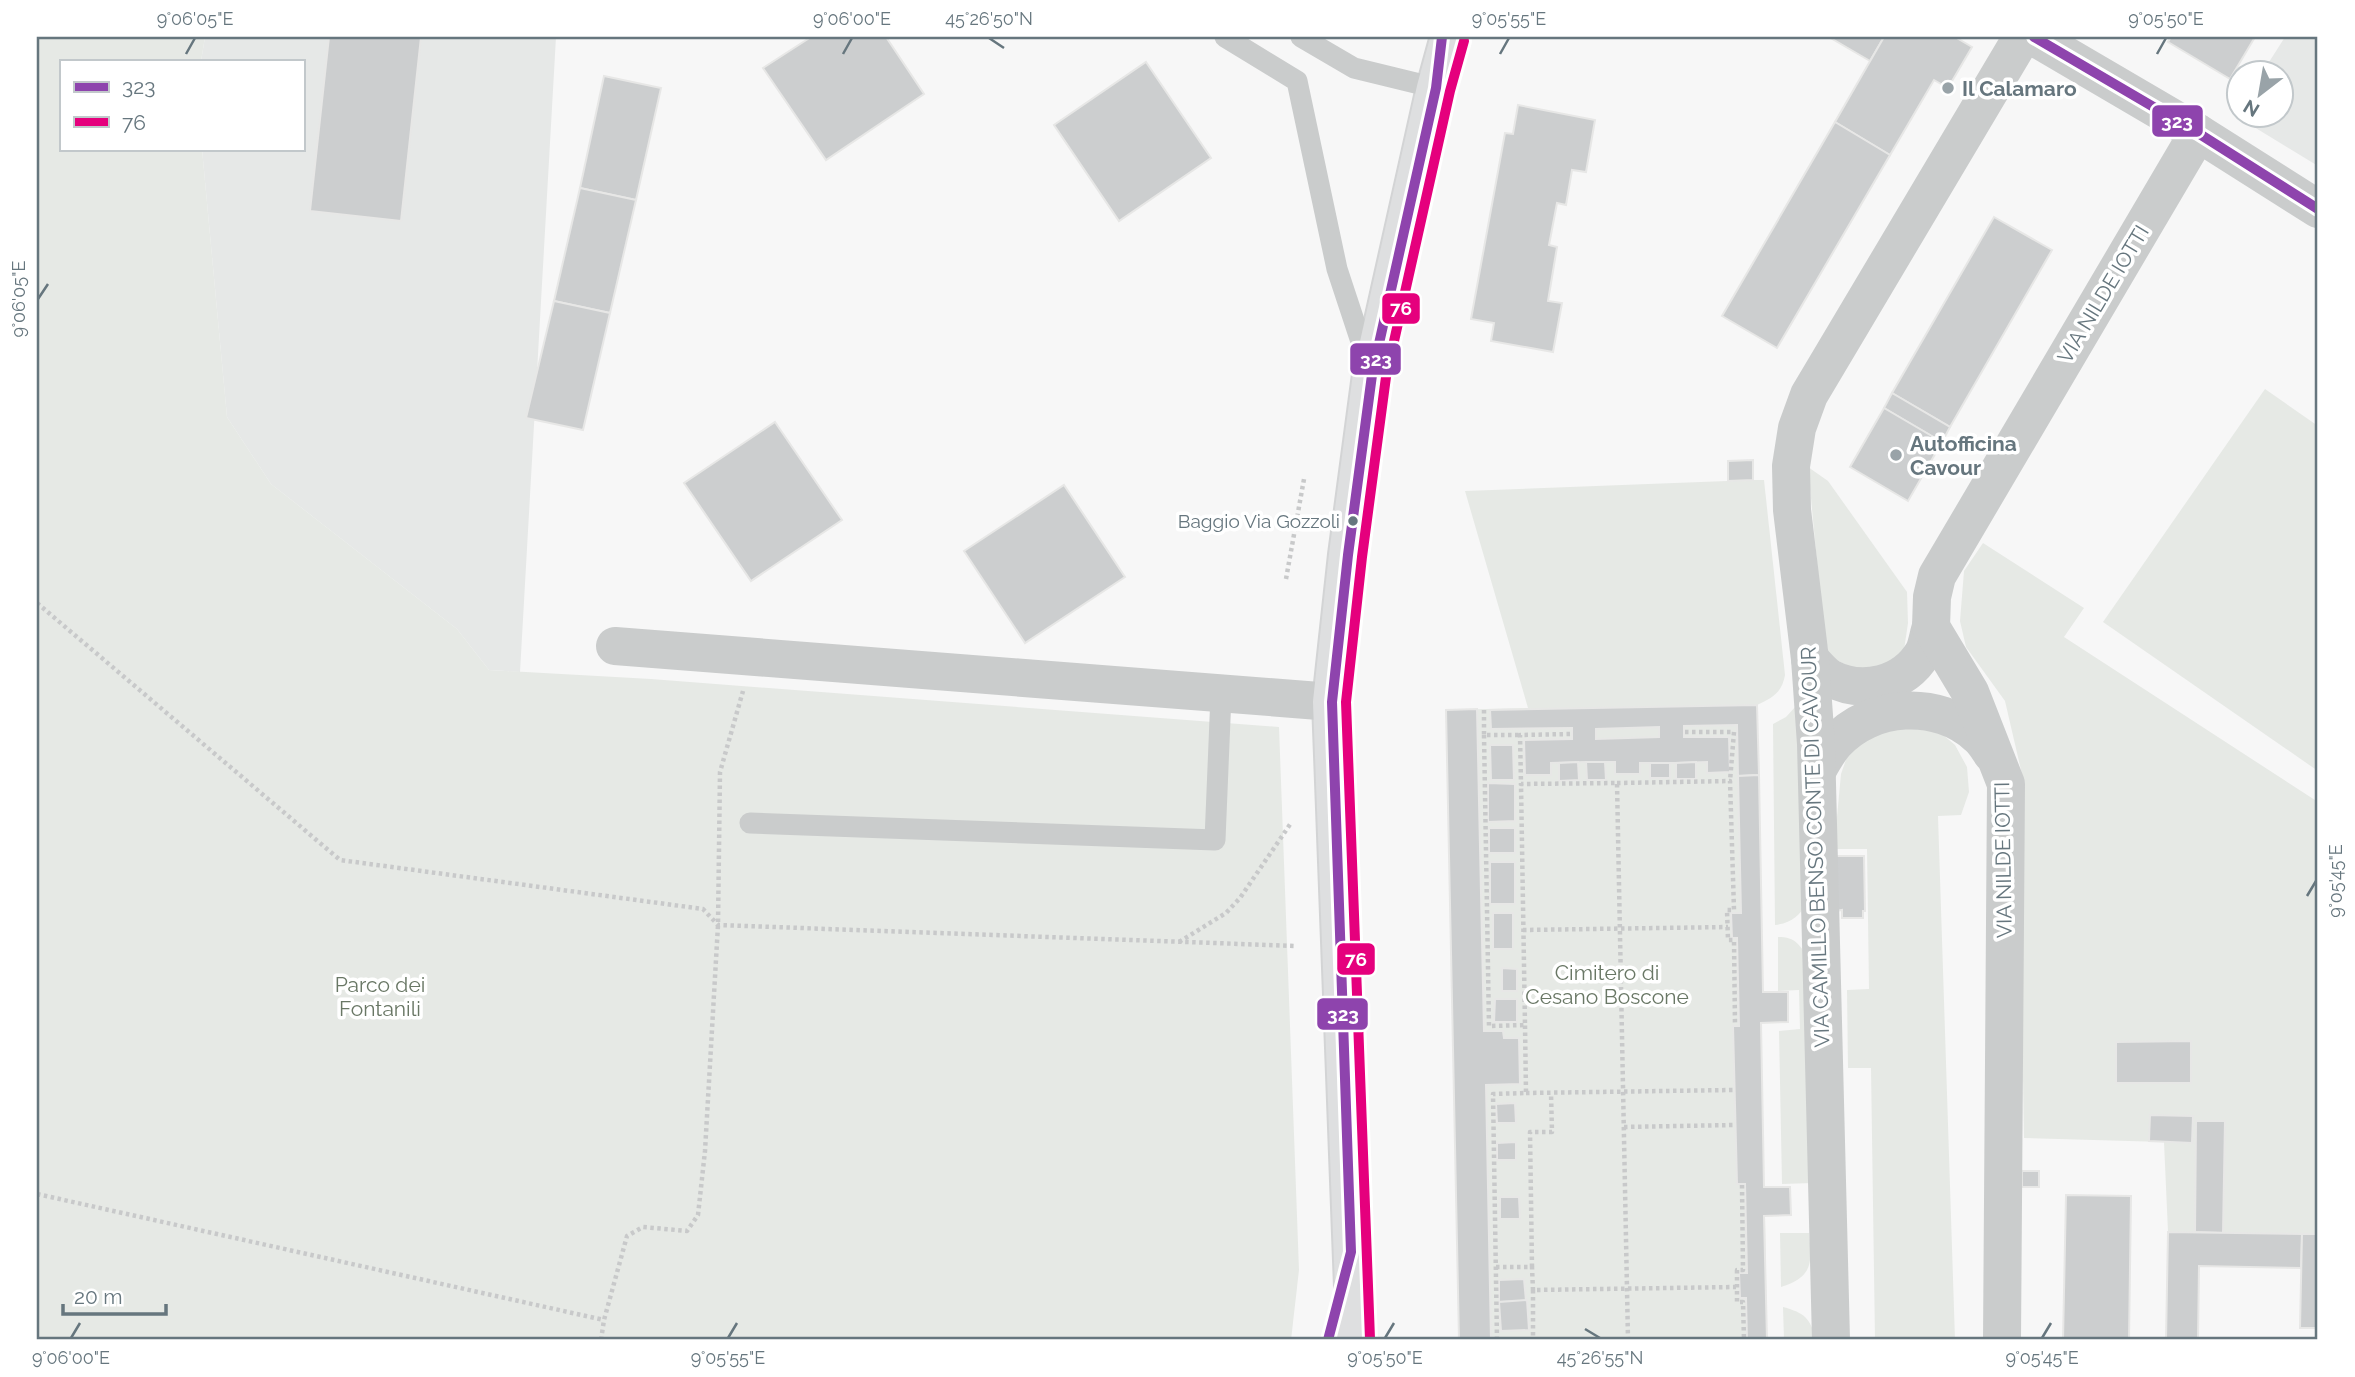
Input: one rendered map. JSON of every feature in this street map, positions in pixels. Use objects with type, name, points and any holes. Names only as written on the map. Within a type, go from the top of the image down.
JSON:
[{"type":"street","points":[[1436,88],[1442,37]]},
{"type":"street","points":[[1356,1340],[1332,702],[1372,374],[1436,88],[1450,37]]},
{"type":"street","name":"VIA CAMILLO BENSO CONTE DI CAVOUR","points":[[1831,1340],[1817,771],[1810,659],[1792,510],[1791,466],[1797,428],[1809,395],[2022,37]]},
{"type":"street","points":[[2034,37],[2198,133],[2318,209]]},
{"type":"street","name":"VIA NILDE IOTTI","points":[[2001,1340],[2006,784],[1970,692],[1931,627],[1932,597],[1937,576],[2198,133]]},
{"type":"street","points":[[1810,659],[1829,677],[1855,687],[1882,685],[1905,673],[1923,653],[1931,627]]},
{"type":"street","points":[[615,646],[1332,702]]},
{"type":"street","points":[[1817,771],[1834,743],[1858,723],[1888,712],[1920,710],[1951,718],[1978,736],[1998,761]]},
{"type":"street","points":[[1328,1340],[1351,1252]]},
{"type":"lane","points":[[1225,37],[1297,81],[1337,269],[1372,374]]},
{"type":"lane","points":[[1301,37],[1354,68],[1436,88]]},
{"type":"lane","points":[[750,823],[1215,840],[1221,695]]},
{"type":"path","points":[[1286,579],[1304,479]]},
{"type":"path","points":[[37,603],[340,859],[703,909],[718,925],[1296,946]]},
{"type":"path","points":[[601,1340],[627,1236],[643,1227],[687,1231],[698,1215],[705,1151],[718,925],[720,772],[753,656]]},
{"type":"path","points":[[1484,710],[1489,1026],[1525,1026]]},
{"type":"path","points":[[1685,732],[1734,732],[1730,780],[1734,910],[1727,910],[1728,940],[1734,940],[1735,1025]]},
{"type":"path","points":[[1484,735],[1570,734]]},
{"type":"path","points":[[1520,735],[1526,1093]]},
{"type":"path","points":[[1521,784],[1730,780]]},
{"type":"path","points":[[1618,783],[1628,1340]]},
{"type":"path","points":[[1178,942],[1226,913],[1240,898],[1291,822]]},
{"type":"path","points":[[1523,930],[1728,927]]},
{"type":"path","points":[[1497,1340],[1493,1094],[1733,1090]]},
{"type":"path","points":[[1534,1340],[1530,1132],[1552,1132],[1551,1093]]},
{"type":"path","points":[[1624,1127],[1733,1125]]},
{"type":"path","points":[[1742,1185],[1743,1270],[1737,1270],[1736,1287],[1737,1302],[1743,1302],[1744,1340]]},
{"type":"path","points":[[37,1194],[604,1320]]},
{"type":"path","points":[[1496,1267],[1532,1267]]},
{"type":"path","points":[[1532,1290],[1736,1287]]},
{"type":"shaded area","points":[[205,37],[556,37],[520,672],[489,670],[457,629],[271,484],[227,417],[202,150],[304,150],[304,60],[201,60]]},
{"type":"shaded area","points":[[2285,37],[2318,37],[2318,166],[2259,130],[2296,130],[2296,60],[2270,60]]},
{"type":"green space","name":"Parco dei Fontanili","points":[[37,37],[205,37],[201,60],[60,60],[60,150],[202,150],[227,417],[271,484],[457,629],[489,670],[651,679],[1279,727],[1299,1270],[1291,1340],[37,1340]]},
{"type":"green space","points":[[2265,389],[2318,426],[2318,771],[2103,622]]},
{"type":"green space","points":[[1808,467],[1828,481],[1907,592],[1908,623],[1904,650],[1897,662],[1867,676],[1829,656],[1823,625]]},
{"type":"green space","name":"Cimitero di Cesano Boscone","points":[[1764,480],[1785,675],[1776,694],[1757,705],[1763,992],[1788,992],[1788,1022],[1761,1023],[1764,1187],[1790,1187],[1791,1215],[1765,1216],[1767,1340],[1459,1340],[1446,710],[1528,708],[1465,491]]},
{"type":"green space","points":[[1983,543],[2084,608],[2064,637],[2318,802],[2318,1234],[2168,1232],[2164,1142],[2024,1138],[2021,961],[2024,783],[2005,701],[1966,647],[1960,621],[1964,571]]},
{"type":"green space","points":[[1796,706],[1808,902],[1794,918],[1775,925],[1773,724],[1786,717]]},
{"type":"green space","points":[[1888,722],[1936,729],[1955,745],[1967,767],[1969,792],[1961,815],[1938,816],[1955,1340],[1875,1340],[1871,1068],[1848,1068],[1847,990],[1869,989],[1867,849],[1834,849],[1841,774],[1849,751]]},
{"type":"green space","points":[[1778,937],[1789,938],[1797,943],[1809,960],[1813,1183],[1782,1184],[1779,1031],[1800,1029],[1799,990],[1778,991]]},
{"type":"green space","points":[[1780,1233],[1809,1233],[1810,1253],[1805,1273],[1799,1279],[1781,1287]]},
{"type":"green space","points":[[1783,1307],[1806,1318],[1816,1340],[1784,1340]]},
{"type":"building","points":[[329,37],[421,37],[401,221],[310,211]]},
{"type":"building","points":[[811,37],[886,37],[924,94],[826,160],[763,68]]},
{"type":"building","points":[[1829,37],[1884,37],[1870,61]]},
{"type":"building","points":[[1884,37],[1955,37],[1972,47],[1948,88],[1934,80],[1890,155],[1835,122]]},
{"type":"building","points":[[2171,37],[2255,37],[2241,60],[2226,60],[2226,77],[2168,42]]},
{"type":"building","points":[[1146,62],[1211,158],[1119,221],[1054,125]]},
{"type":"building","points":[[604,76],[661,88],[636,200],[580,188]]},
{"type":"building","points":[[1518,105],[1595,120],[1586,172],[1572,170],[1566,205],[1557,203],[1549,245],[1557,247],[1548,301],[1562,303],[1553,352],[1491,341],[1494,323],[1471,319],[1505,133],[1513,134]]},
{"type":"building","points":[[1835,122],[1890,155],[1777,348],[1722,316]]},
{"type":"building","points":[[580,188],[636,200],[610,313],[554,301]]},
{"type":"building","points":[[1994,217],[2052,250],[1950,427],[1892,393]]},
{"type":"building","points":[[554,301],[610,313],[583,430],[526,418]]},
{"type":"building","points":[[1892,393],[1950,427],[1942,442],[1884,408]]},
{"type":"building","name":"Autofficina Cavour","points":[[1884,408],[1942,442],[1908,501],[1850,467]]},
{"type":"building","points":[[775,422],[842,520],[751,581],[684,483]]},
{"type":"building","points":[[1753,460],[1753,480],[1728,481],[1728,461]]},
{"type":"building","points":[[1064,485],[1125,577],[1025,643],[964,551]]},
{"type":"building","points":[[1757,705],[1759,775],[1738,776],[1737,725],[1684,726],[1684,737],[1729,737],[1730,772],[1707,773],[1707,762],[1640,763],[1640,774],[1615,774],[1615,762],[1586,762],[1551,763],[1551,775],[1525,775],[1524,740],[1572,739],[1572,728],[1491,729],[1490,710]],"holes":[[[1659,727],[1659,737],[1596,739],[1596,729]]]},
{"type":"building","points":[[1477,709],[1484,1031],[1503,1031],[1504,1038],[1519,1038],[1520,1084],[1486,1085],[1491,1340],[1459,1340],[1446,710]]},
{"type":"building","points":[[1490,745],[1513,745],[1514,780],[1491,780]]},
{"type":"building","points":[[1578,762],[1579,780],[1559,781],[1559,763]]},
{"type":"building","points":[[1586,762],[1605,762],[1606,780],[1587,780]]},
{"type":"building","points":[[1696,762],[1696,779],[1676,779],[1676,763]]},
{"type":"building","points":[[1650,763],[1670,763],[1670,778],[1650,778]]},
{"type":"building","points":[[1759,775],[1763,992],[1788,992],[1788,1022],[1761,1023],[1764,1187],[1790,1187],[1791,1215],[1764,1216],[1767,1340],[1747,1340],[1746,1298],[1740,1298],[1739,1273],[1747,1273],[1745,1184],[1737,1184],[1733,1026],[1739,1026],[1737,938],[1732,938],[1731,913],[1741,913],[1738,776]]},
{"type":"building","points":[[1488,783],[1515,784],[1515,821],[1488,822]]},
{"type":"building","points":[[1489,828],[1515,828],[1515,853],[1489,853]]},
{"type":"building","points":[[1834,856],[1864,856],[1863,918],[1842,918],[1842,910],[1835,911]]},
{"type":"building","points":[[1490,862],[1515,862],[1515,904],[1490,904]]},
{"type":"building","points":[[1493,913],[1513,913],[1513,949],[1493,949]]},
{"type":"building","points":[[1502,968],[1517,969],[1517,991],[1502,991]]},
{"type":"building","points":[[1495,999],[1517,999],[1517,1022],[1494,1022]]},
{"type":"building","points":[[2191,1041],[2191,1083],[2116,1083],[2116,1042]]},
{"type":"building","points":[[1515,1103],[1516,1123],[1497,1123],[1496,1104]]},
{"type":"building","points":[[2150,1115],[2193,1116],[2192,1143],[2149,1141]]},
{"type":"building","points":[[2196,1121],[2225,1121],[2223,1233],[2195,1232]]},
{"type":"building","points":[[1516,1142],[1516,1160],[1497,1160],[1497,1143]]},
{"type":"building","points":[[2022,1171],[2039,1171],[2039,1187],[2022,1187]]},
{"type":"building","points":[[2066,1195],[2131,1196],[2129,1340],[2063,1340]]},
{"type":"building","points":[[1500,1197],[1519,1197],[1520,1219],[1500,1219]]},
{"type":"building","points":[[2168,1232],[2302,1234],[2301,1268],[2199,1266],[2198,1340],[2166,1340]]},
{"type":"building","points":[[2302,1234],[2318,1234],[2318,1328],[2300,1328]]},
{"type":"building","points":[[1524,1279],[1526,1301],[1499,1302],[1499,1280]]},
{"type":"building","points":[[1527,1300],[1529,1330],[1501,1331],[1499,1302]]},
{"type":"transit line","name":"323","points":[[1328,1340],[1351,1252],[1332,702],[1372,375],[1436,88],[1442,37]]},
{"type":"transit line","name":"323","points":[[2034,37],[2198,133],[2318,209]]},
{"type":"transit line","name":"76","points":[[1370,1339],[1346,702],[1386,377],[1450,91],[1464,41]]},
{"type":"place","name":"Il Calamaro","points":[[1948,88]]},
{"type":"place","name":"Autofficina Cavour","points":[[1896,455]]},
{"type":"place","name":"Baggio Via Gozzoli","points":[[1353,521]]}]
